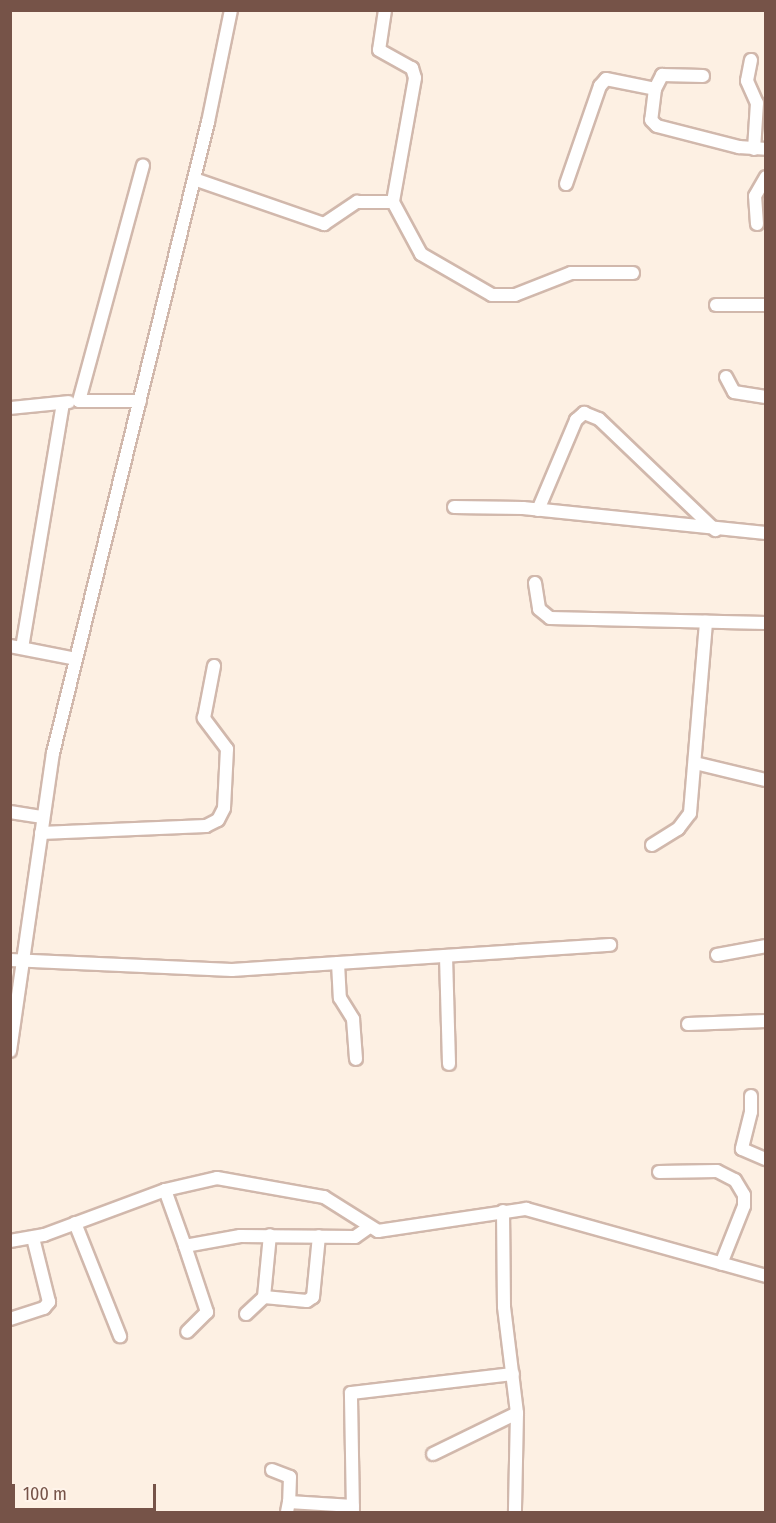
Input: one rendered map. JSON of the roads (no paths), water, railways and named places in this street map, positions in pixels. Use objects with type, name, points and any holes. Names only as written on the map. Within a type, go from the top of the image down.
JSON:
[{"type":"street","points":[[10,1051],[16,961],[41,833],[53,753],[194,179],[231,10]]},
{"type":"street","points":[[385,10],[379,50],[412,68],[415,78],[393,202],[421,254],[492,296],[515,295],[572,273],[633,273]]},
{"type":"street","points":[[703,76],[662,75],[655,89],[653,124],[760,149],[757,103],[747,81],[751,60]]},
{"type":"street","points":[[566,184],[603,81],[610,79],[655,89]]},
{"type":"street","points":[[79,401],[143,166]]},
{"type":"street","points":[[757,224],[754,204],[765,177]]},
{"type":"street","points":[[194,179],[324,224],[357,202],[393,202]]},
{"type":"street","points":[[716,305],[765,305]]},
{"type":"street","points":[[726,377],[734,392],[765,397]]},
{"type":"street","points":[[10,408],[79,401],[140,401]]},
{"type":"street","points":[[63,403],[16,647],[76,659]]},
{"type":"street","points":[[537,510],[576,420],[584,413],[599,419],[715,530]]},
{"type":"street","points":[[454,507],[537,510],[715,530],[765,533]]},
{"type":"street","points":[[535,583],[539,609],[550,618],[765,623]]},
{"type":"street","points":[[652,845],[686,822],[695,763],[706,622]]},
{"type":"street","points":[[41,833],[206,826],[218,820],[224,808],[228,759],[223,741],[204,723],[214,666]]},
{"type":"street","points":[[695,763],[765,780]]},
{"type":"street","points":[[10,812],[43,817]]},
{"type":"street","points":[[16,961],[232,970],[610,945]]},
{"type":"street","points":[[717,955],[765,946]]},
{"type":"street","points":[[446,956],[449,1065]]},
{"type":"street","points":[[338,963],[340,998],[352,1019],[356,1059]]},
{"type":"street","points":[[688,1024],[765,1021]]},
{"type":"street","points":[[751,1096],[751,1112],[742,1149],[765,1160]]},
{"type":"street","points":[[659,1172],[717,1171],[735,1180],[744,1195],[744,1206],[721,1264]]},
{"type":"street","points":[[10,1241],[33,1238],[165,1190],[217,1178],[262,1184],[324,1197],[368,1228],[378,1231],[503,1211],[541,1211],[765,1276]]},
{"type":"street","points":[[165,1190],[207,1312],[187,1332]]},
{"type":"street","points":[[503,1211],[504,1307],[517,1413],[515,1512]]},
{"type":"street","points":[[75,1223],[120,1336]]},
{"type":"street","points":[[185,1246],[270,1235],[355,1237],[368,1228]]},
{"type":"street","points":[[246,1314],[264,1297],[270,1235]]},
{"type":"street","points":[[264,1297],[307,1301],[313,1297],[319,1236]]},
{"type":"street","points":[[10,1319],[44,1308],[49,1302],[33,1238]]},
{"type":"street","points":[[272,1470],[290,1477],[288,1507],[353,1509],[351,1393],[513,1374]]},
{"type":"street","points":[[433,1454],[517,1413]]}]
